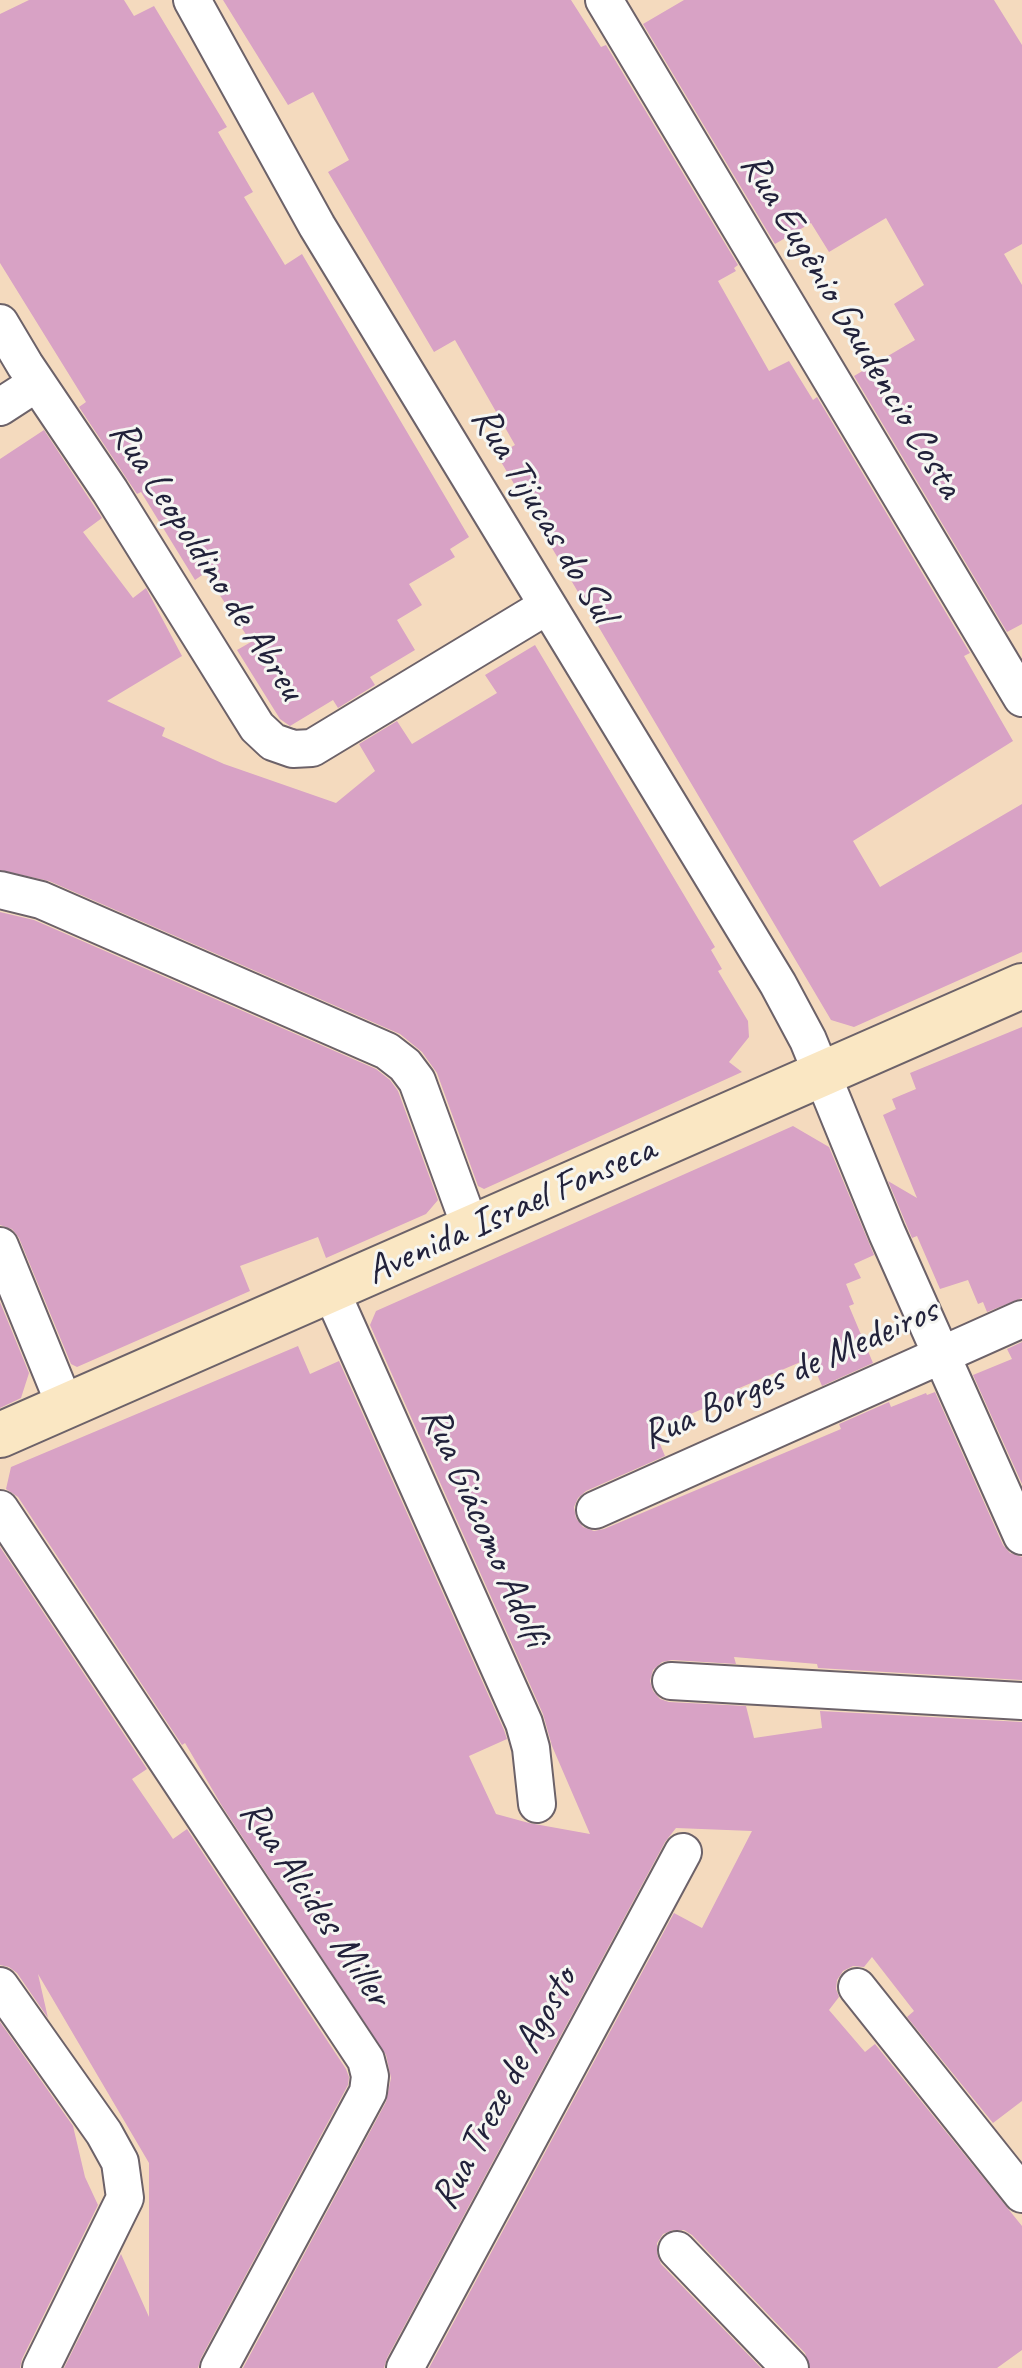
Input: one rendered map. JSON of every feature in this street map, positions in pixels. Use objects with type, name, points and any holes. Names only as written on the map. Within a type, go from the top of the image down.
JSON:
[{"type":"street","name":"Rua Tijucas do Sul","points":[[192,0],[317,226],[778,984],[808,1040],[887,1233],[1022,1536]]},
{"type":"street","name":"Rua Eugênio Gaudencio Costa","points":[[604,0],[1022,698]]},
{"type":"street","name":"Rua Leopoldino de Abreu","points":[[0,323],[110,491],[257,727],[273,742],[293,749],[312,748],[547,606]]},
{"type":"street","points":[[0,407],[37,383]]},
{"type":"street","points":[[0,890],[41,900],[387,1051],[405,1065],[417,1081],[471,1229]]},
{"type":"street","name":"Avenida Israel Fonseca","points":[[0,1435],[1022,986]]},
{"type":"street","points":[[0,1246],[66,1408]]},
{"type":"street","name":"Rua Giácomo Adolfi","points":[[331,1291],[524,1723],[531,1748],[537,1804]]},
{"type":"street","name":"Rua Borges de Medeiros","points":[[595,1510],[1022,1319]]},
{"type":"street","name":"Rua Alcides Miller","points":[[0,1509],[366,2060],[370,2076],[368,2092],[219,2368]]},
{"type":"street","points":[[671,1681],[1022,1701]]},
{"type":"street","name":"Rua Treze de Agosto","points":[[405,2368],[683,1852]]},
{"type":"street","points":[[0,1986],[104,2133],[120,2162],[125,2198],[41,2368]]},
{"type":"street","points":[[857,1987],[1022,2194]]},
{"type":"street","points":[[677,2250],[790,2368]]},
{"type":"building","points":[[29,0],[124,0],[134,16],[154,6],[227,127],[218,132],[253,192],[244,197],[285,265],[302,254],[469,537],[450,549],[455,557],[409,584],[422,605],[397,620],[415,650],[370,677],[375,685],[338,708],[333,700],[290,726],[280,719],[237,650],[251,642],[205,573],[195,580],[141,492],[137,494],[79,407],[86,402],[0,263],[0,14]]},
{"type":"building","points":[[223,0],[571,0],[601,47],[606,45],[738,265],[734,268],[736,271],[718,281],[769,371],[789,361],[813,400],[817,397],[970,653],[964,656],[1013,741],[853,841],[880,887],[1022,804],[1022,952],[854,1027],[831,1020],[497,455],[515,445],[455,340],[434,352],[328,172],[349,160],[313,92],[288,105]]},
{"type":"building","points":[[684,0],[994,0],[1022,45],[1022,244],[1004,254],[1022,285],[1022,624],[1007,632],[854,376],[915,340],[894,304],[924,285],[886,218],[829,252],[811,223],[775,244],[643,24]]},
{"type":"building","points":[[44,430],[102,518],[83,532],[133,598],[146,588],[182,656],[107,701],[165,728],[162,736],[224,764],[336,803],[375,771],[359,744],[397,721],[412,744],[497,693],[485,675],[535,645],[715,947],[711,950],[722,969],[718,971],[748,1021],[749,1037],[729,1062],[742,1072],[484,1189],[478,1186],[437,1073],[422,1052],[400,1034],[49,881],[0,870],[0,459]]},
{"type":"building","points":[[0,912],[34,920],[376,1069],[398,1091],[438,1200],[426,1214],[326,1258],[318,1237],[240,1266],[250,1291],[77,1367],[71,1364],[19,1238],[12,1229],[0,1225]]},
{"type":"building","points":[[1022,1027],[1022,1298],[987,1312],[983,1302],[978,1304],[968,1280],[940,1289],[917,1236],[912,1238],[888,1181],[917,1198],[883,1115],[896,1109],[892,1099],[916,1089],[910,1073]]},
{"type":"building","points":[[793,1126],[829,1147],[874,1255],[854,1264],[861,1278],[846,1284],[854,1304],[849,1306],[873,1363],[822,1386],[810,1358],[737,1389],[739,1393],[654,1430],[665,1456],[586,1491],[574,1507],[576,1518],[583,1527],[594,1531],[604,1529],[841,1429],[839,1424],[889,1402],[891,1407],[935,1392],[1003,1545],[1010,1553],[1022,1557],[1022,1680],[818,1668],[817,1664],[734,1657],[736,1664],[662,1662],[653,1670],[650,1681],[660,1699],[669,1702],[746,1706],[754,1738],[822,1728],[820,1711],[1022,1722],[1022,2101],[993,2123],[907,2017],[914,2011],[872,1957],[864,1967],[853,1966],[843,1971],[837,1980],[839,1997],[829,2010],[865,2052],[875,2044],[1022,2226],[1022,2350],[997,2368],[810,2368],[805,2353],[692,2235],[684,2230],[673,2230],[663,2234],[657,2243],[661,2264],[761,2368],[429,2368],[674,1913],[702,1928],[752,1831],[676,1828],[665,1842],[384,2368],[243,2368],[386,2102],[391,2078],[386,2055],[222,1806],[185,1743],[182,1745],[18,1497],[6,1489],[11,1467],[298,1346],[310,1374],[339,1361],[504,1730],[507,1739],[469,1756],[496,1814],[590,1834],[552,1746],[543,1714],[370,1325],[376,1311]]},
{"type":"building","points":[[0,1302],[29,1373],[21,1398],[0,1408]]},
{"type":"building","points":[[1022,1342],[1022,1484],[973,1375],[1012,1359],[1007,1349]]},
{"type":"building","points":[[0,1547],[147,1769],[132,1779],[173,1839],[187,1829],[349,2077],[348,2085],[198,2368],[64,2368],[121,2254],[149,2317],[149,2163],[38,1974],[48,2018],[17,1973],[0,1965]]},
{"type":"building","points":[[0,2022],[73,2126],[85,2177],[98,2205],[20,2368],[0,2368]]}]
